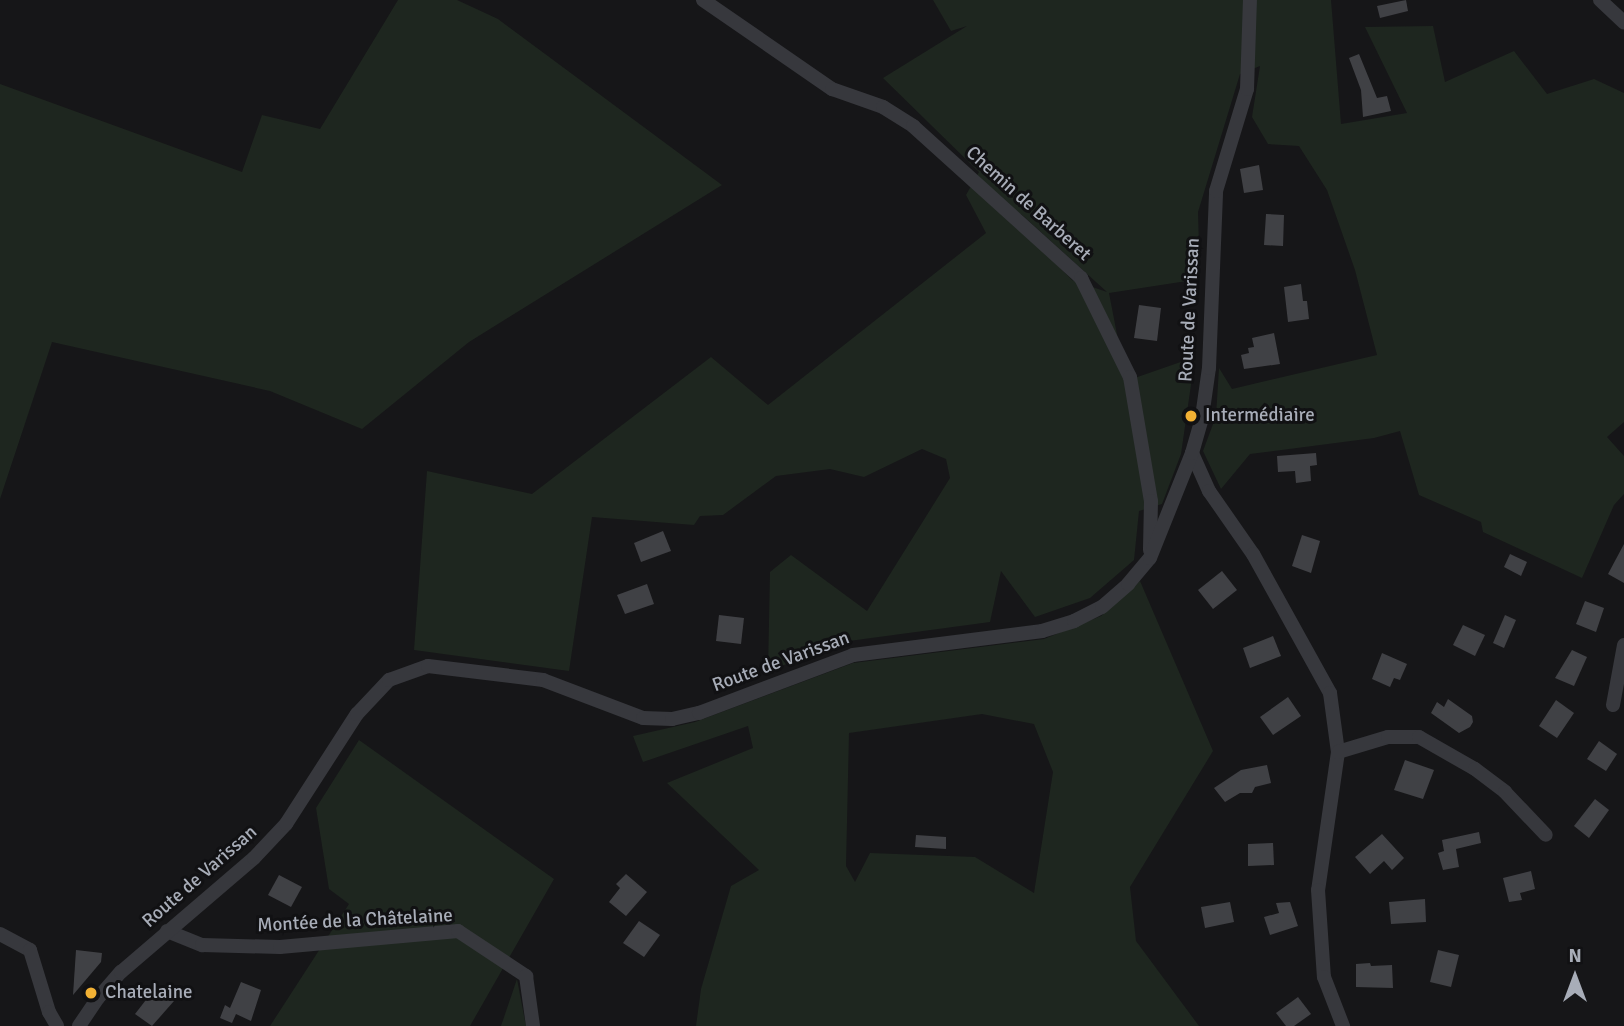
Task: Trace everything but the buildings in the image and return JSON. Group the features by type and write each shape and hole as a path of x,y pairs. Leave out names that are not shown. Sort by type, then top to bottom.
{"street":[{"name":"Chemin de Barberet","path":"704,0 832,89 883,107 913,126 1081,278 1130,377 1151,501 1150,558"},
{"name":"Route de Varissan","path":"79,1026 121,972 254,858 286,824 357,714 389,680 428,666 543,680 643,718 672,719 699,713 853,655 1042,631 1074,621 1102,607 1150,558 1192,453 1202,418 1209,368 1216,191 1247,89 1250,0"},
{"path":"1600,0 1624,22"},
{"path":"1192,453 1209,491 1253,554 1330,693 1338,752 1318,890 1324,976 1343,1026"},
{"path":"1613,705 1624,645"},
{"path":"1338,752 1388,737 1419,737 1475,769 1505,792 1546,835"},
{"name":"Montée de la Châtelaine","path":"167,931 202,945 280,947 458,931 526,976 533,1026"},
{"path":"0,934 30,950 49,1012 57,1026"}],"shaded area":[{"path":"398,0 457,0 498,19 722,185 469,342 362,429 270,391 52,342 0,499 0,84 242,172 262,115 320,129"},
{"path":"933,0 1331,0 1341,124 1407,113 1365,27 1433,26 1445,82 1514,51 1547,94 1594,79 1624,93 1624,422 1607,437 1624,456 1624,494 1614,505 1582,578 1483,532 1481,522 1419,495 1400,431 1374,438 1250,454 1221,489 1203,451 1216,416 1219,368 1232,389 1377,355 1355,270 1327,190 1299,146 1268,144 1252,117 1260,66 1240,74 1198,212 1200,279 1109,293 1126,381 1195,357 1181,454 1162,504 1139,511 1134,560 1090,598 1035,617 1001,571 990,622 849,641 768,671 770,572 791,555 867,611 950,478 946,459 922,449 864,477 830,469 776,476 723,515 700,516 694,525 592,517 569,671 414,650 427,471 532,494 711,357 768,405 986,233 966,195 979,172 883,78 967,26 951,31","holes":["1021,214 1107,292 1072,280 1013,221"]},
{"path":"1140,581 1213,751 1130,887 1136,941 1199,1026 696,1026 701,989 731,886 759,870 667,783 753,748 748,726 643,762 633,736 695,722 853,663 1044,639 1101,616","holes":["982,714 1034,724 1053,772 1034,893 975,857 870,853 855,882 846,866 849,733"]},
{"path":"359,740 554,879 470,1026 270,1026 349,904 329,889 316,808"},
{"path":"517,979 526,1026 501,1026"}],"place":[{"name":"Intermédiaire","path":"1191,416"},
{"name":"Chatelaine","path":"91,993"}]}
